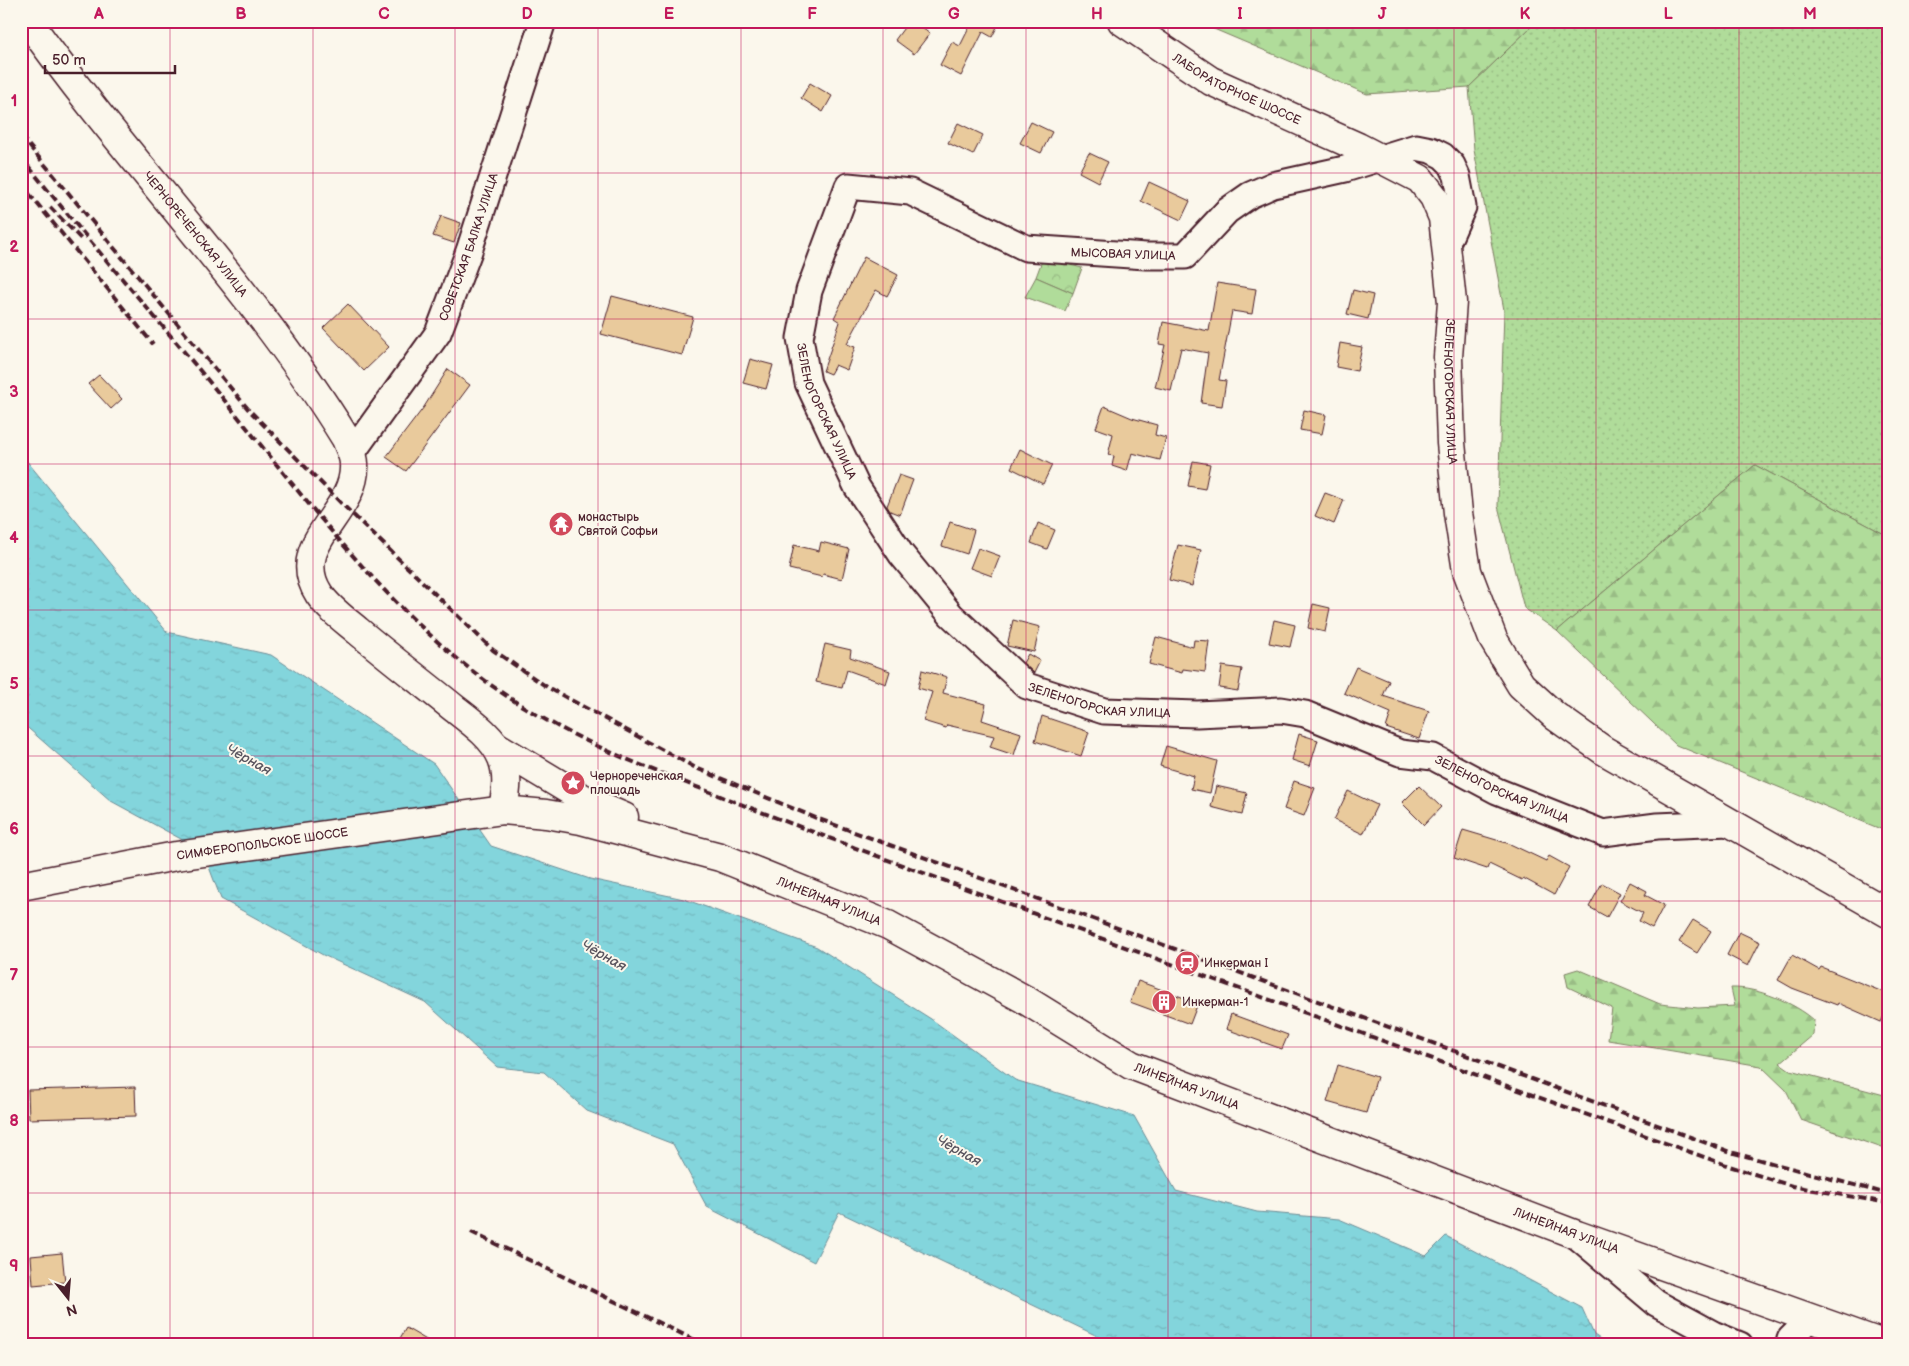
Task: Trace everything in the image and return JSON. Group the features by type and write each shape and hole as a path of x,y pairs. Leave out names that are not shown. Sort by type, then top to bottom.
{"main road":[{"name":"ЧЕРНОРЕЧЕНСКАЯ УЛИЦА","path":"28,21 234,280 326,408 352,453"},
{"name":"ЛАБОРАТОРНОЕ ШОССЕ","path":"1122,21 1212,80 1369,153"},
{"name":"ЗЕЛЕНОГОРСКАЯ УЛИЦА","path":"1369,153 1420,179 1434,197 1443,218 1452,302 1448,357 1450,443 1458,513 1468,571 1493,639 1521,685 1555,716 1603,750 1888,913"},
{"path":"352,453 354,475 350,489 313,548 310,572 313,582 330,607 469,720 496,746 589,802 720,857"},
{"path":"496,746 506,772 507,789 503,810"},
{"name":"СИМФЕРОПОЛЬСКОЕ ШОССЕ","path":"21,886 176,856 503,810"},
{"name":"ЛИНЕЙНАЯ УЛИЦА","path":"503,810 546,814 581,820 720,857 888,925 1024,999 1131,1065 1577,1235 1886,1345"}],"street":[{"name":"СОВЕТСКАЯ БАЛКА УЛИЦА","path":"352,453 438,333 469,251 542,21"},
{"name":"МЫСОВАЯ УЛИЦА","path":"848,186 910,192 1026,248 1146,256 1185,256 1227,211 1250,195 1273,185 1344,169 1369,153"},
{"name":"ЗЕЛЕНОГОРСКАЯ УЛИЦА","path":"848,186 809,291 800,338 808,383 857,487 901,554 951,615 1027,686 1104,711 1197,714 1281,710 1305,714 1400,753 1433,757 1497,791 1603,833 1657,826 1729,823"},
{"path":"1577,1235 1656,1303 1713,1334 1740,1345"},
{"path":"1789,1345 1790,1339 1811,1318"}],"green space":[{"path":"1195,21 1537,21 1469,87 1367,94"},
{"path":"1537,21 1888,21 1888,536 1755,465 1557,631 1524,608 1498,506 1504,310 1474,150 1469,87"},
{"path":"1043,258 1082,268 1073,293 1036,277"},
{"path":"1036,277 1073,293 1065,311 1025,297"},
{"path":"1755,465 1888,536 1888,832 1676,745 1557,631"},
{"path":"1578,969 1660,1004 1698,1008 1735,1006 1731,988 1741,988 1764,993 1797,1008 1814,1020 1813,1035 1780,1063 1790,1070 1888,1096 1888,1150 1801,1120 1786,1090 1761,1066 1608,1040 1612,1008 1568,987 1565,973"}],"water":[{"name":"Чёрная","path":"21,454 167,632 271,655 434,764 491,846 590,879 684,899 817,947 931,1019 1015,1080 1134,1116 1176,1191 1257,1212 1339,1219 1426,1256 1446,1236 1582,1308 1594,1335 1609,1345 1116,1345 839,1212 814,1262 707,1207 673,1144 587,1111 544,1072 497,1067 425,1002 323,955 221,899 203,851 111,801 21,722"}],"building":[{"path":"909,21 914,21 930,33 914,54 895,40"},
{"path":"961,21 1000,21 992,37 983,32 961,76 940,65 952,42 960,46 970,26"},
{"path":"810,83 832,96 823,112 801,98"},
{"path":"1031,122 1052,132 1041,153 1020,143"},
{"path":"958,123 983,135 973,155 948,143"},
{"path":"1089,153 1108,162 1098,182 1079,172"},
{"path":"1149,182 1190,201 1181,220 1141,201"},
{"path":"441,216 461,223 454,243 433,236"},
{"path":"864,257 898,275 887,296 876,290 847,344 855,347 847,370 835,365 830,374 823,371 840,322 834,318"},
{"path":"1217,283 1256,289 1252,314 1232,311 1219,380 1226,381 1222,406 1201,403 1208,353 1181,348 1171,391 1155,387 1165,345 1159,344 1163,322 1209,331"},
{"path":"1353,290 1373,295 1368,319 1347,314"},
{"path":"612,296 693,317 682,355 601,334"},
{"path":"348,304 389,347 364,371 323,328"},
{"path":"1340,343 1362,347 1357,371 1336,367"},
{"path":"750,359 773,365 766,389 743,383"},
{"path":"448,369 470,385 406,471 386,457 424,407"},
{"path":"99,375 122,399 111,409 88,384"},
{"path":"1104,406 1132,418 1157,425 1155,435 1166,438 1160,460 1132,453 1127,471 1112,466 1114,456 1108,455 1113,434 1096,428"},
{"path":"1304,410 1326,415 1322,434 1300,430"},
{"path":"1020,449 1052,465 1043,484 1011,468"},
{"path":"1193,461 1210,464 1205,489 1188,486"},
{"path":"899,475 913,480 900,515 890,511 887,506"},
{"path":"1325,493 1344,500 1334,524 1315,516"},
{"path":"950,522 974,530 967,554 942,546"},
{"path":"1038,523 1055,530 1047,549 1031,543"},
{"path":"821,542 849,549 842,579 823,574 822,577 789,569 794,545 819,551"},
{"path":"1178,545 1201,550 1192,586 1169,580"},
{"path":"978,548 1000,556 992,576 970,568"},
{"path":"1313,604 1330,608 1325,632 1308,628"},
{"path":"1013,620 1040,627 1034,652 1007,646"},
{"path":"1274,620 1295,625 1290,647 1269,643"},
{"path":"1156,637 1193,647 1194,640 1209,641 1205,672 1183,669 1182,673 1149,664"},
{"path":"825,644 851,650 850,657 890,671 886,684 847,670 842,688 816,682"},
{"path":"1028,654 1040,661 1034,673 1023,663"},
{"path":"1222,666 1242,669 1238,691 1219,688"},
{"path":"1356,667 1389,681 1383,696 1429,711 1419,739 1386,728 1391,713 1344,693"},
{"path":"922,670 947,677 943,693 986,704 982,720 1021,733 1014,755 990,747 994,736 947,725 946,728 923,721 932,692 918,688"},
{"path":"1042,716 1089,732 1081,756 1035,741"},
{"path":"1299,734 1318,740 1310,766 1292,760"},
{"path":"1166,746 1217,761 1210,793 1191,789 1194,776 1160,766"},
{"path":"1294,781 1315,788 1304,816 1284,809"},
{"path":"1216,786 1247,793 1242,815 1211,807"},
{"path":"1419,786 1441,807 1424,825 1402,803"},
{"path":"1348,791 1377,805 1363,834 1334,820"},
{"path":"1463,830 1510,844 1546,861 1549,856 1569,867 1554,895 1523,878 1522,880 1489,864 1487,869 1454,858"},
{"path":"1630,882 1647,891 1645,895 1664,905 1652,928 1639,921 1643,913 1620,901"},
{"path":"1602,883 1620,893 1607,917 1589,907"},
{"path":"1693,920 1711,931 1697,953 1679,942"},
{"path":"1739,932 1760,942 1748,966 1727,955"},
{"path":"1792,955 1819,970 1821,967 1888,994 1888,1007 1881,1022 1838,1003 1837,1005 1792,988 1778,980"},
{"name":"Инкерман-1","path":"1138,981 1198,1003 1190,1024 1130,1002"},
{"path":"1231,1014 1288,1035 1282,1049 1226,1029"},
{"path":"1338,1065 1377,1077 1366,1113 1327,1102"},
{"path":"135,1087 136,1116 29,1119 28,1090"},
{"path":"62,1253 65,1282 33,1285 31,1256"},
{"path":"406,1328 435,1345 396,1345"}],"railway":[{"path":"21,136 249,410 342,504 493,650 547,687 696,768 816,818 1734,1153 1888,1194"},
{"path":"21,157 71,219 200,370 320,517 386,592 458,660 498,690 549,721 628,760 825,836 1729,1166 1792,1186 1888,1203"},
{"path":"21,184 153,344"},
{"path":"50,207 83,241"},
{"path":"471,1232 705,1345"}],"place":[{"name":"монастырь Святой Софьи","path":"561,524"},
{"name":"Чернореченская площадь","path":"573,783"},
{"name":"Инкерман I","path":"1187,963"},
{"name":"Инкерман-1","path":"1164,1002"}]}
